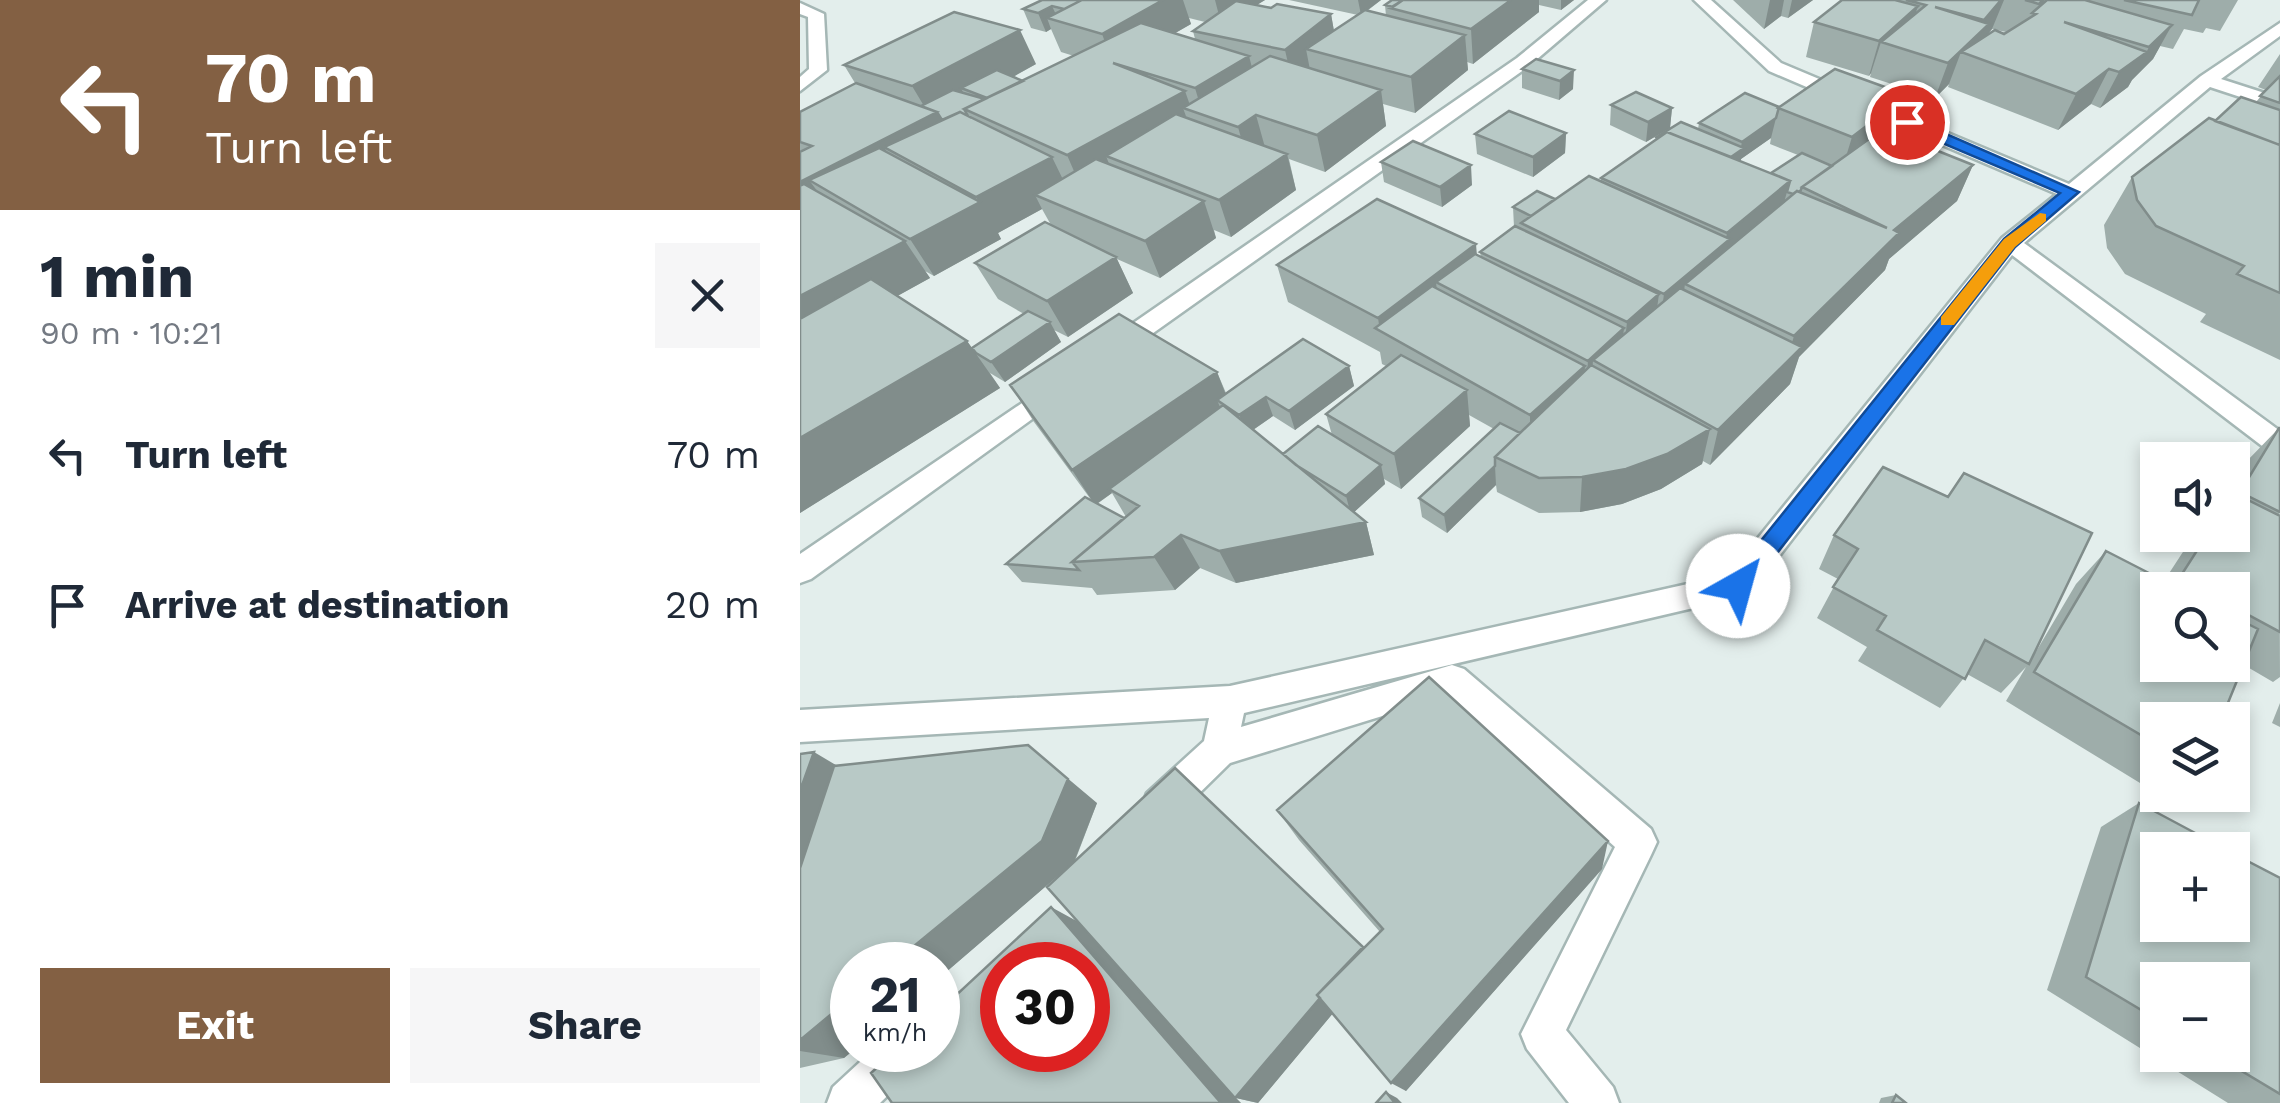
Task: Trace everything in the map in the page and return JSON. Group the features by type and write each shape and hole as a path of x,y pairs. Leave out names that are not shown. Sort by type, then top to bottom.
{"street":[{"path":"800,570 1524,62 1598,0"},
{"path":"1702,0 1775,67 2071,192"},
{"path":"800,8 816,14 818,70 800,86"},
{"path":"800,726 1230,700 1738,586 2010,243 2207,80 2280,28"},
{"path":"2207,80 2280,104"},
{"path":"2010,243 2280,446"},
{"path":"1134,830 1219,750 1452,680 1638,842 1542,1034 1597,1103"},
{"path":"1219,750 1230,700"},
{"path":"849,1103 881,1072"}],"building":[{"path":"1042,0 1082,0 1064,9 1052,6 1038,13 1023,9"},
{"path":"1082,0 1163,0 1102,34 1047,18"},
{"path":"1403,0 1393,7 1385,5"},
{"path":"1403,0 1511,0 1471,29 1390,8"},
{"path":"1842,0 1895,0 1918,6 1879,41 1814,22"},
{"path":"1906,0 2001,0 1984,20 1935,7 1989,24 1948,63 1881,42 1926,5"},
{"path":"2047,0 2085,0 2172,25 2149,47 2064,22 2147,52 2119,72 2109,69 2076,94 1961,52 1995,30 2004,34 2036,14 2032,13"},
{"path":"2124,0 2199,0 2192,15"},
{"path":"1236,1 1331,14 1285,50 1193,31"},
{"path":"1365,10 1465,35 1411,77 1306,49"},
{"path":"954,12 1020,30 912,86 844,65"},
{"path":"1141,23 1249,56 1195,88 1113,63 1185,91 1067,155 964,109"},
{"path":"1270,56 1381,90 1317,135 1256,115 1238,127 1183,108"},
{"path":"1536,59 1574,70 1560,81 1522,69"},
{"path":"1835,69 1907,95 1852,137 1778,108"},
{"path":"997,70 1023,81 987,98 961,88"},
{"path":"2280,76 2280,103 2260,96"},
{"path":"856,83 937,112 800,182 800,152 812,146 800,142 800,112"},
{"path":"953,90 985,99 964,109 968,116 960,112 942,120 937,112 921,106"},
{"path":"1636,92 1672,108 1648,122 1611,105"},
{"path":"1745,93 1779,107 1776,118 1742,142 1699,123"},
{"path":"2241,97 2280,110 2280,145 2215,121"},
{"path":"1509,111 1566,133 1533,157 1475,134"},
{"path":"960,112 1052,157 976,197 884,147"},
{"path":"1176,114 1287,154 1219,200 1106,156"},
{"path":"2209,118 2280,145 2280,293 2237,274 2244,266 2156,226 2137,200 2132,177"},
{"path":"1681,122 1744,148 1731,157 1667,132 1655,138"},
{"path":"1883,129 1973,165 1894,230 1899,233 1794,336 1685,284 1797,191 1887,228 1802,187"},
{"path":"1667,132 1790,181 1727,233 1601,178"},
{"path":"1413,141 1471,165 1440,187 1381,162"},
{"path":"879,148 980,202 910,239 809,180"},
{"path":"1802,153 1832,166 1793,194 1787,192 1790,181 1771,173"},
{"path":"1096,159 1204,201 1145,241 1035,195"},
{"path":"1589,176 1730,239 1664,294 1521,223"},
{"path":"804,184 905,241 800,296 800,186"},
{"path":"1537,191 1555,199 1531,216 1513,207"},
{"path":"1377,199 1476,244 1378,318 1277,265"},
{"path":"1045,222 1116,257 1047,301 975,263"},
{"path":"1515,226 1659,294 1627,322 1480,252"},
{"path":"1475,254 1624,328 1588,361 1436,282"},
{"path":"871,279 967,341 800,438 800,319"},
{"path":"1432,286 1585,366 1530,415 1375,328"},
{"path":"1680,288 1802,347 1718,430 1593,360"},
{"path":"1028,311 1050,322 991,362 972,348"},
{"path":"1119,314 1217,372 1072,470 1010,385"},
{"path":"1303,339 1349,366 1289,411 1266,397 1239,415 1217,400"},
{"path":"1401,355 1467,390 1394,454 1326,414"},
{"path":"1591,365 1710,429 1667,454 1626,469 1582,477 1539,478 1495,457"},
{"path":"1223,405 1366,522 1219,551 1181,535 1154,557 1072,562 1139,506 1109,489"},
{"path":"1500,423 1520,433 1495,457 1495,466 1444,515 1419,498"},
{"path":"1318,426 1381,465 1346,496 1283,454"},
{"path":"2280,428 2280,512 2250,497 2250,476"},
{"path":"1883,467 1948,497 1964,473 2092,533 2029,664 1985,640 1965,679 1877,630 1886,616 1833,587 1858,549 1834,535"},
{"path":"1085,497 1124,518 1072,562 1079,570 1006,564"},
{"path":"2250,501 2280,516 2280,632 2250,616 2250,572 2183,572 2196,552 2250,552"},
{"path":"2106,551 2147,572 2140,572 2140,682 2236,682 2228,702 2140,702 2140,734 2034,672"},
{"path":"2250,625 2258,629 2250,649"},
{"path":"1429,677 1608,841 1391,1083 1317,995 1383,929 1277,810"},
{"path":"1028,745 1068,779 1042,841 919,942 830,942 830,1015 800,1040 800,868 834,766"},
{"path":"814,752 800,791 800,754"},
{"path":"1175,768 1363,947 1317,995 1320,998 1235,1098 1110,958 1110,942 1096,942 1047,887"},
{"path":"2139,803 2140,812 2156,812 2193,832 2140,832 2140,942 2250,942 2250,862 2280,878 2280,1094 2243,1072 2250,1072 2250,962 2140,962 2140,1009 2086,977"},
{"path":"1051,907 1081,942 1013,942"},
{"path":"980,973 980,1072 1110,1072 1110,975 1221,1103 892,1103 871,1073 960,1072 960,992"},
{"path":"1386,1092 1395,1103 1376,1103"}],"slow traffic":[{"path":"1948,321 2010,243 2040,218"}],"route":[{"path":"1738,586 2010,243 2071,192 1907,122"}]}
